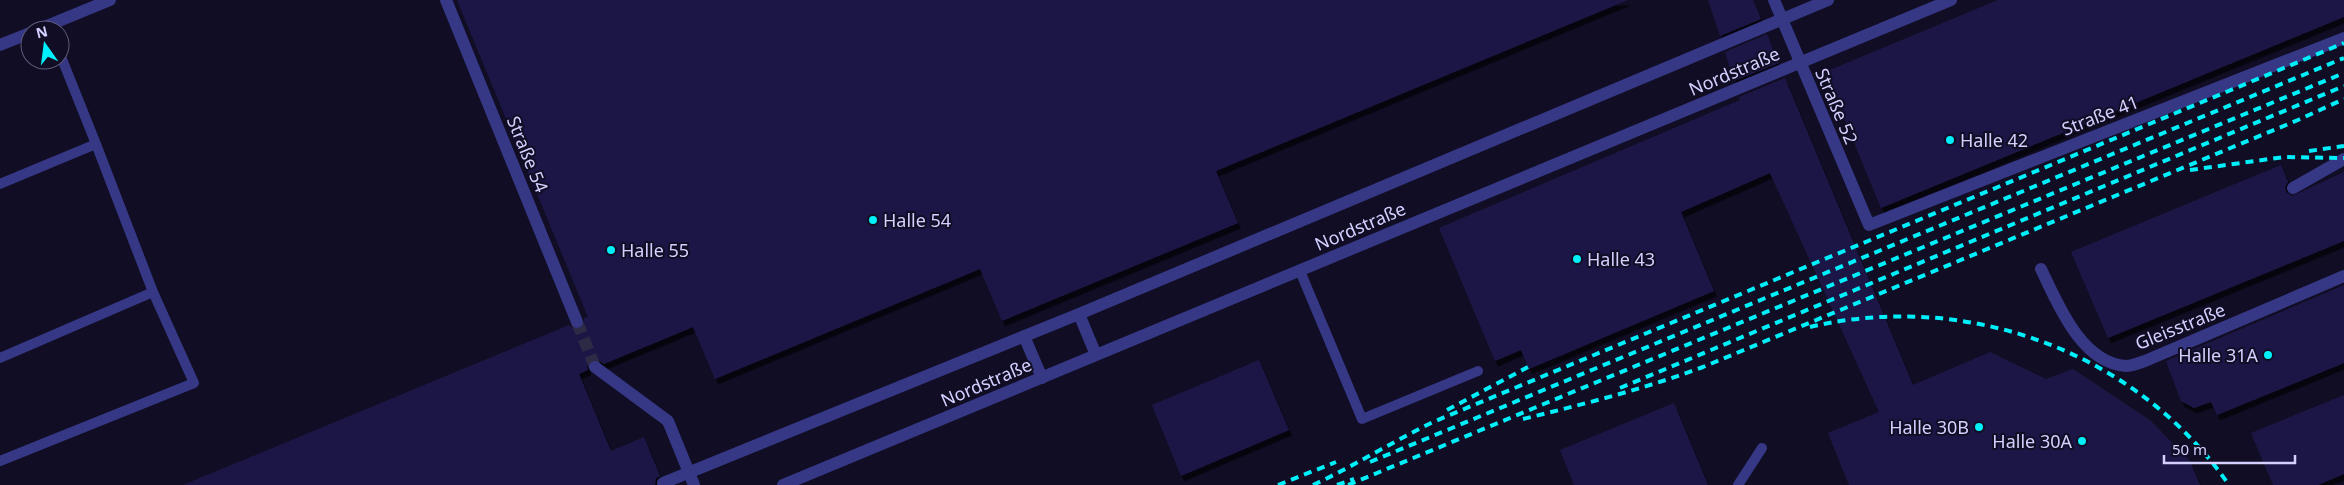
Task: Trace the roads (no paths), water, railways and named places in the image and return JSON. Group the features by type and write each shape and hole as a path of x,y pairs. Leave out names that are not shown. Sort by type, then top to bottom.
{"street":[{"path":"64,20 110,0"},
{"name":"Straße 54","path":"446,0 577,322"},
{"name":"Straße 52","path":"1774,0 1869,225"},
{"name":"Nordstraße","path":"663,484 1079,314 1828,0"},
{"name":"Nordstraße","path":"783,485 1951,0"},
{"path":"0,45 20,37"},
{"name":"Straße 41","path":"1869,225 2344,38"},
{"path":"2293,188 2344,159"},
{"name":"Gleisstraße","path":"2041,269 2070,326 2102,360 2127,366 2145,362 2344,276"},
{"path":"1079,314 1096,355"},
{"path":"1024,336 1042,378"},
{"path":"595,367 668,421 694,485"}],"lane":[{"path":"0,461 194,383 153,292 66,70"},
{"path":"0,184 96,144"},
{"path":"1300,270 1362,419 1478,371"},
{"path":"0,358 153,292"},
{"path":"1738,485 1762,448"}],"tunnel":[{"path":"577,322 595,367"}],"railway":[{"path":"1313,485 1433,422 2344,43"},
{"path":"1370,462 2344,58"},
{"path":"1348,485 2344,73"},
{"path":"1620,388 2344,86"},
{"path":"1523,419 1591,402 1703,367 2298,120 2344,99"},
{"path":"2309,151 2344,146"},
{"path":"2190,170 2284,157 2344,158"},
{"path":"1810,327 1869,318 1929,317 1987,326 2044,342 2097,367 2147,399 2191,439 2229,485"},
{"path":"1447,410 1528,367"},
{"path":"1278,485 1336,462"},
{"path":"1337,485 1354,479"}],"place":[{"name":"Halle 42","path":"1950,140"},
{"name":"Halle 54","path":"873,220"},
{"name":"Halle 55","path":"611,250"},
{"name":"Halle 43","path":"1577,259"},
{"name":"Halle 31A","path":"2268,355"},
{"name":"Halle 30B","path":"1979,427"},
{"name":"Halle 30A","path":"2082,441"}]}
